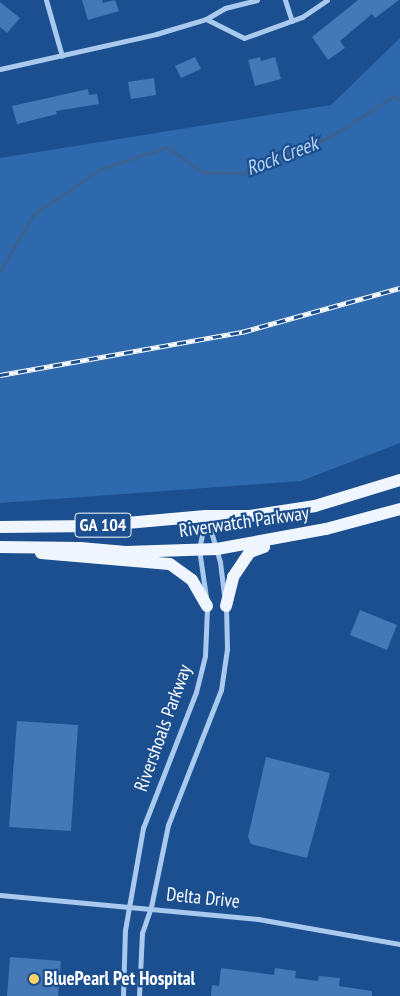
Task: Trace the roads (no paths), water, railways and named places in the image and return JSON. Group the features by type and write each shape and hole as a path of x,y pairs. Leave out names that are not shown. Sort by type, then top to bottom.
{"main road":[{"name":"GA 104","path":"206,516 250,516 315,506 400,480"},
{"name":"Riverwatch Parkway","path":"5,547 135,552 217,549 287,537 400,508"},
{"name":"Riverwatch Parkway","path":"0,527 93,526 206,516"},
{"path":"226,606 233,576 250,552 287,537"},
{"path":"5,547 60,557 170,564 192,580 207,606"}],"street":[{"path":"46,0 62,56"},
{"path":"0,70 206,19 225,8 257,0"},
{"path":"285,0 292,21"},
{"path":"206,19 244,38 292,21 327,0"},
{"name":"Rivershoals Parkway","path":"140,996 142,933 151,907 168,824 221,690 227,649 226,606 217,549 206,516"},
{"name":"Rivershoals Parkway","path":"123,996 125,930 143,828 196,692 206,656 207,606 199,550 206,516"},
{"name":"Delta Drive","path":"0,895 151,907 258,919 400,944"}],"waterway":[{"name":"Rock Creek","path":"0,271 33,215 100,169 167,147 202,172 246,173 330,137 394,96 400,99"}],"railway":[{"path":"0,375 242,332 400,288"}],"place":[{"name":"BluePearl Pet Hospital","path":"34,979"}]}
